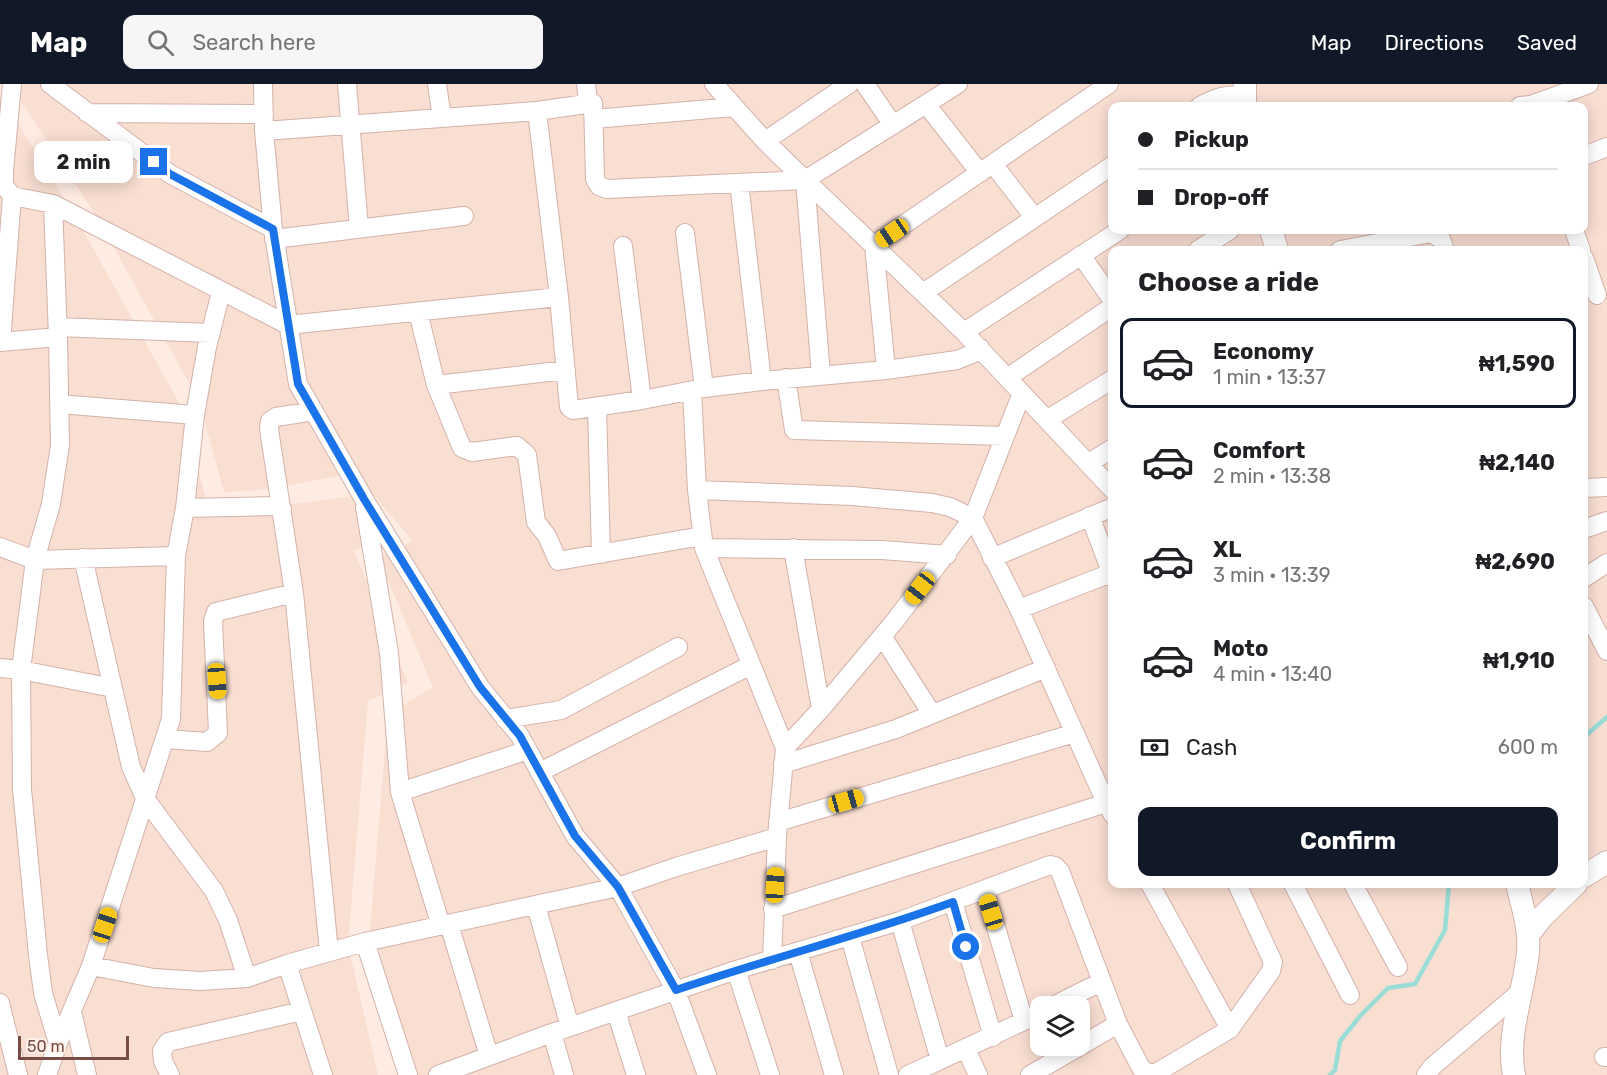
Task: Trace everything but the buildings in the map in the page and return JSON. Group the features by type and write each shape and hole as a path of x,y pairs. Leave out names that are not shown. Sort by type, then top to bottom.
{"street":[{"path":"50,84 170,174 273,234 360,228 464,216"},
{"path":"263,84 273,234 298,384 364,499 480,687 520,736 575,836 618,887 676,990 707,1075"},
{"path":"347,84 360,228"},
{"path":"437,84 442,118"},
{"path":"586,84 591,112 595,179 600,186 607,189 805,180 958,84"},
{"path":"714,84 765,141 980,348 1108,484"},
{"path":"865,84 893,125"},
{"path":"874,245 1109,84"},
{"path":"1538,102 1588,84"},
{"path":"8,86 2,171 4,184 12,196 0,342 58,332 211,333"},
{"path":"765,141 839,87"},
{"path":"1208,102 1232,93 1245,96"},
{"path":"926,104 1034,217"},
{"path":"87,113 349,125 537,111 591,112 734,107"},
{"path":"537,111 559,297 569,407 573,410 698,389 957,360 980,348"},
{"path":"1588,154 1607,147"},
{"path":"923,292 1108,168"},
{"path":"805,180 821,375"},
{"path":"739,183 762,381"},
{"path":"12,196 53,204 288,325 559,297"},
{"path":"53,204 60,445 51,504 35,560 21,670 22,789 35,931 43,993 58,1044"},
{"path":"685,233 698,389 697,490 703,542 784,756 777,830 772,960"},
{"path":"964,332 1113,234"},
{"path":"1204,246 1224,234"},
{"path":"1360,246 1421,234"},
{"path":"874,245 886,369"},
{"path":"623,246 642,400"},
{"path":"1081,255 1108,294"},
{"path":"1588,276 1596,295"},
{"path":"47,1075 91,966 171,719 176,556 185,508 195,415 221,292"},
{"path":"1007,378 1108,309"},
{"path":"418,312 436,385 462,448 472,453 518,446 527,455 536,522 547,536 556,559 561,562 601,554 703,542 947,555"},
{"path":"436,385 566,370"},
{"path":"786,378 794,430 1005,436"},
{"path":"1048,419 1108,382"},
{"path":"784,756 947,555 973,518 1022,393"},
{"path":"59,404 195,415"},
{"path":"597,407 601,554"},
{"path":"314,411 276,417 270,421 269,429 294,593 329,952"},
{"path":"1089,463 1108,451"},
{"path":"1588,488 1607,487"},
{"path":"697,490 852,496 932,503 950,507 973,518 1019,609 1108,806"},
{"path":"364,499 389,653 400,792 489,1056"},
{"path":"185,508 273,506 282,509"},
{"path":"992,558 1108,509"},
{"path":"1090,516 1108,564"},
{"path":"1588,528 1607,521"},
{"path":"0,547 35,560 176,556"},
{"path":"793,548 821,709"},
{"path":"83,558 131,767 146,800 214,891 228,920 247,978"},
{"path":"1588,576 1605,570"},
{"path":"1019,609 1108,576"},
{"path":"165,739 207,742 218,733 213,621 216,612 294,593"},
{"path":"1588,614 1607,651"},
{"path":"882,636 932,714"},
{"path":"505,719 561,710 678,647"},
{"path":"540,772 751,665"},
{"path":"0,668 113,688"},
{"path":"784,756 896,729 1046,668"},
{"path":"91,966 154,978 200,981 247,978 365,942 618,887 777,830 1075,733"},
{"path":"400,792 528,750"},
{"path":"773,909 1100,805 1103,802 1102,796"},
{"path":"1588,874 1607,862"},
{"path":"449,1073 489,1056 676,990 900,921 1050,865 1056,866 1060,871 1118,1024 1141,1068 1148,1073 1156,1073 1230,1029 1274,966 1239,888"},
{"path":"1152,888 1230,1029"},
{"path":"1295,888 1350,995"},
{"path":"1355,888 1398,967"},
{"path":"1514,1075 1511,1059 1528,950 1528,935 1518,888"},
{"path":"1528,935 1543,916 1572,888"},
{"path":"985,891 1024,1021"},
{"path":"953,902 993,1036"},
{"path":"536,905 570,1027"},
{"path":"900,921 940,1060"},
{"path":"850,937 889,1075"},
{"path":"365,942 408,1075"},
{"path":"798,952 834,1075"},
{"path":"287,964 323,1075"},
{"path":"736,970 770,1075"},
{"path":"1073,996 1101,982"},
{"path":"1426,1075 1432,1067 1520,992"},
{"path":"0,1003 18,1075"},
{"path":"170,1075 163,1061 162,1051 168,1042 302,1011"},
{"path":"616,1011 636,1075"},
{"path":"72,1012 87,1075"},
{"path":"908,1075 966,1050 1030,1018"},
{"path":"1030,1075 1118,1024"},
{"path":"552,1033 564,1075"},
{"path":"966,1050 978,1075"}],"shaded area":[{"path":"10,84 1607,84 1607,1075 398,1075 368,952 388,714 433,687 378,557 413,541 354,473 270,489 224,492 199,401 99,221"},
{"path":"0,94 80,225 182,408 210,514 356,496 387,536 354,551 408,683 368,701 348,945 378,1075 0,1075"}],"waterway":[{"path":"1588,734 1607,717"},
{"path":"1330,1075 1335,1070 1340,1041 1360,1016 1388,988 1415,984 1445,930 1449,888"}],"route":[{"path":"154,162 170,174 273,229 298,384 326,429 364,499 480,687 520,736 575,836 618,887 676,990 850,937 953,902 966,947"}]}
